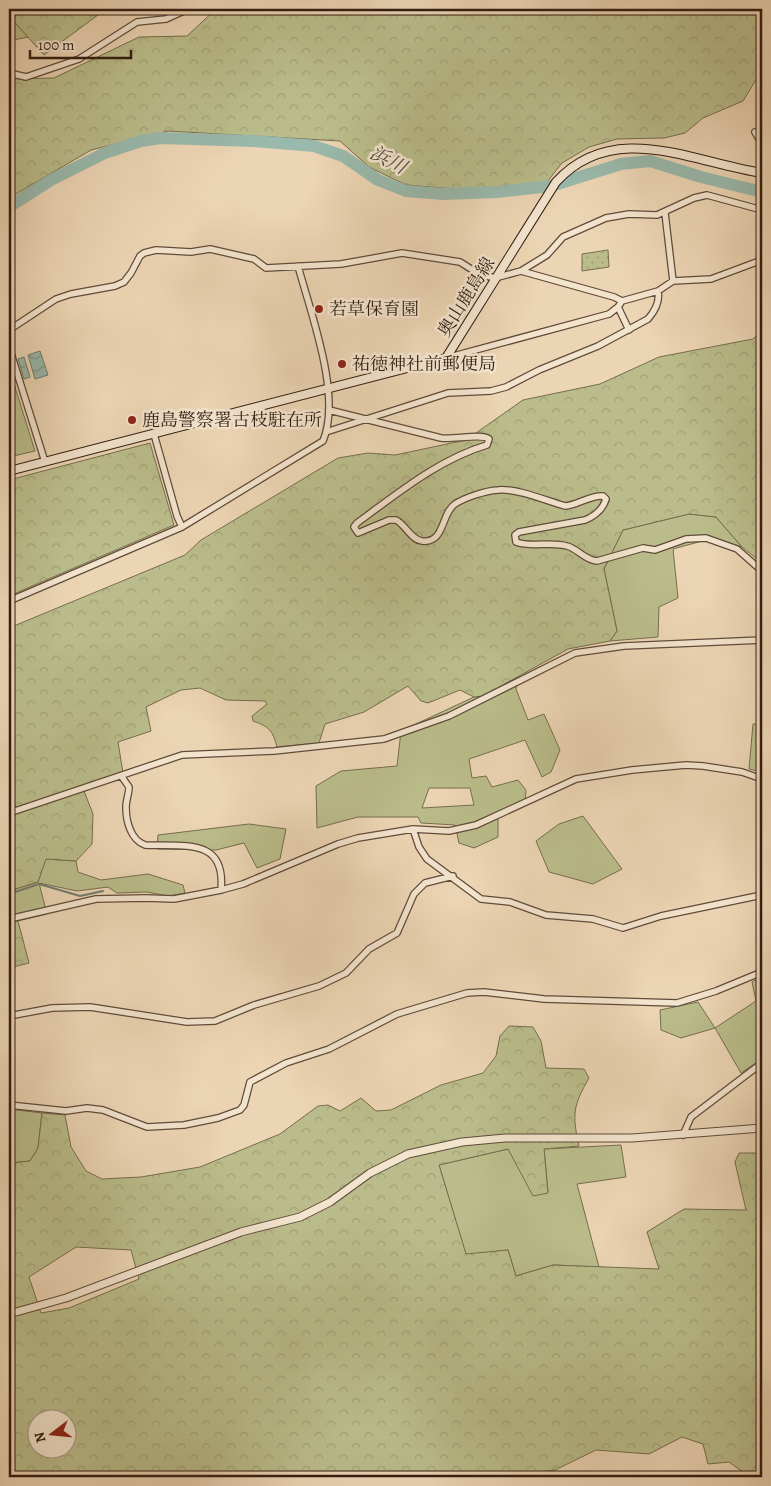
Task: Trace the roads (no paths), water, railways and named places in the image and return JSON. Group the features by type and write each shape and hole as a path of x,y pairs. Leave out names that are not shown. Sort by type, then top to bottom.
{"main road":[{"name":"奥山鹿島線","path":"9,471 446,358 540,204 556,182 579,162 609,150 630,147 651,149 762,173"}],"street":[{"path":"9,73 26,77 79,59 137,22 166,18 188,9"},
{"path":"755,132 762,144"},
{"path":"9,330 56,299 116,286 124,282 144,252 156,250 191,252 210,249 254,259 266,268 341,264 402,253 460,262 479,274 495,278 521,271 547,255 558,242 574,231 620,215 665,213 694,198 708,195 762,210"},
{"path":"665,213 673,282"},
{"path":"446,358 609,314 622,301 658,291 673,282 711,279 762,260"},
{"path":"9,601 182,527 322,441 329,424 327,394 329,388 298,266"},
{"path":"521,271 614,297 622,301"},
{"path":"326,432 448,394 491,391 506,387 539,370 598,346 629,330 653,314 658,301 658,291"},
{"path":"618,307 629,330"},
{"path":"9,347 45,462"},
{"path":"329,410 441,438 452,440 487,436 490,442 470,450 410,484 357,523 354,526 358,533 389,520 396,520 416,539 430,540 438,535 448,512 455,504 483,493 499,490 565,506 575,506 598,496 603,496 606,499 604,505 594,516 585,520 519,532 515,535 516,542 564,545 576,549 590,561 597,561 643,548 655,550 686,539 706,538 737,549 762,571"},
{"path":"154,434 177,516 182,527"},
{"path":"9,813 122,777 166,758 182,755 274,751 384,739 399,735 449,716 484,700 565,656 585,650 673,643 762,640"},
{"path":"9,918 96,899 146,898 174,900 221,890 243,884 338,844 379,834 413,830 448,831 476,825 576,780 632,770 704,766 742,772 762,780"},
{"path":"122,777 129,787 126,806 132,834 137,842 145,845 200,848 210,852 218,861 222,874 221,890"},
{"path":"413,830 419,847 427,859 453,876 481,899 510,902 546,915 593,919 618,928 661,916 762,895"},
{"path":"9,1016 52,1008 90,1008 187,1022 214,1021 254,1005 319,986 346,973 369,950 397,933 414,894 425,883 453,876"},
{"path":"9,1105 66,1111 87,1108 103,1110 147,1127 184,1125 218,1118 240,1110 244,1105 250,1082 286,1063 328,1049 397,1014 467,993 484,992 544,999 677,1003 716,991 762,972"},
{"path":"683,1135 691,1117 762,1063"},
{"path":"9,1314 66,1298 241,1232 300,1217 330,1202 370,1173 408,1154 462,1142 505,1138 632,1138 762,1128"}],"water":[{"path":"40,351 48,375 35,379 28,355"},
{"path":"24,357 30,377 24,379 18,359"}],"waterway":[{"name":"浜川","path":"9,207 51,180 105,153 141,141 161,138 253,141 314,146 343,156 378,180 406,191 443,194 497,192 551,186 621,164 650,161 701,177 762,192"},
{"path":"9,894 39,884 80,896 103,891"}],"place":[{"name":"若草保育園","path":"319,309"},
{"name":"祐徳神社前郵便局","path":"342,364"},
{"name":"鹿島警察署古枝駐在所","path":"132,420"}]}
